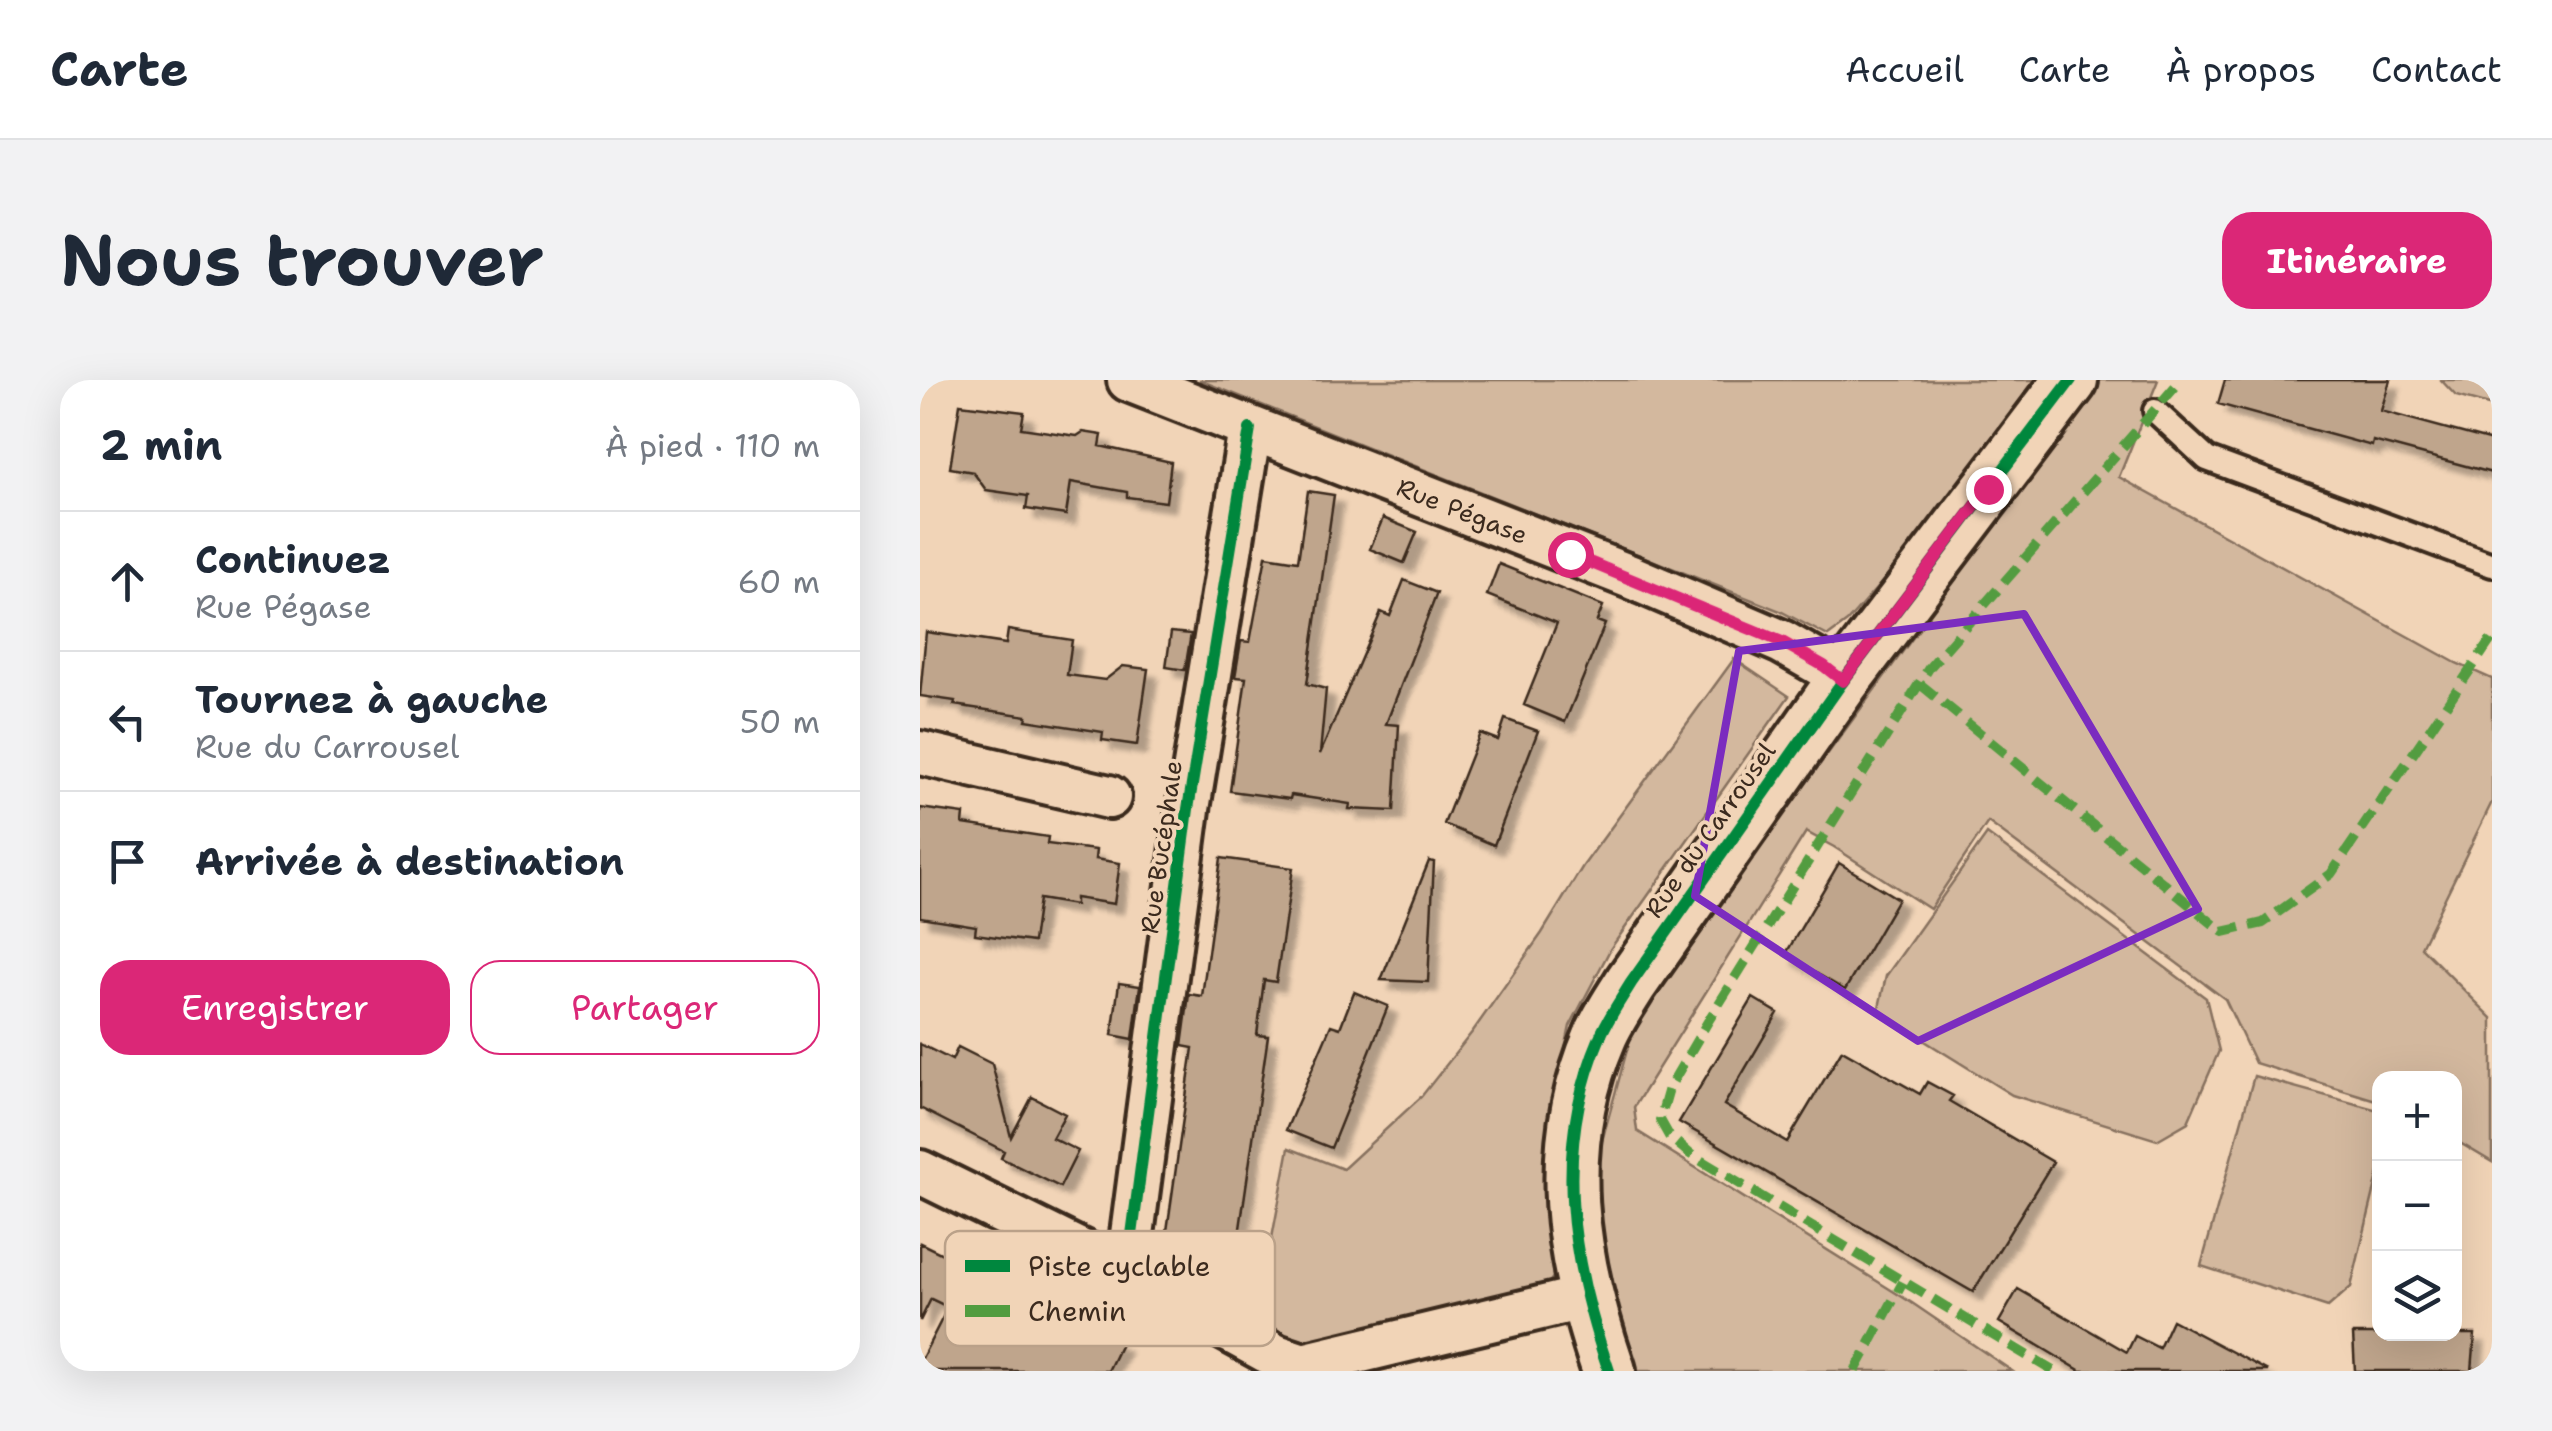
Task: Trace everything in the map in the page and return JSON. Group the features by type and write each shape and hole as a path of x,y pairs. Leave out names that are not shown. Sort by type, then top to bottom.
{"street":[{"name":"Rue Pégase","path":"1129,380 1631,577 1782,642 1843,681"},
{"name":"Rue du Carrousel","path":"1609,1371 1577,1263 1572,1222 1573,1137 1601,1036 1631,983 1843,681 2071,380"},
{"name":"Rue Bucéphale","path":"1132,1231 1188,809 1250,429"},
{"path":"920,753 1109,797"},
{"path":"920,1172 1040,1231"},
{"path":"1258,1346 1304,1365 1586,1297"}],"lane":[{"path":"2155,411 2207,459 2492,565"}],"highlighted area":[{"path":"2024,614 2198,909 1918,1041 1695,896 1739,651"}],"shaded area":[{"path":"1199,380 2035,380 1895,567 1847,622 1828,636 1780,611"},
{"path":"2090,380 2158,380 2119,477 2456,663 2492,679 2492,802 2421,947 2492,1018 2492,1162 2462,1144 2462,1071 2372,1071 2372,1099 2255,1063 2225,999 1988,822 1930,909 1806,832 1634,1107 1637,1131 1912,1303 2012,1371 1636,1371 1617,1330 1594,1170 1637,1014 2046,456"},
{"path":"2441,380 2492,380 2492,406 2456,396"},
{"path":"1734,659 1789,696 1611,948 1570,1026 1548,1130 1547,1229 1553,1277 1543,1292 1301,1344 1275,1329 1273,1231 1289,1148 1343,1169 1421,1097 1542,933 1583,866"},
{"path":"1987,834 2206,998 2219,1051 2188,1122 2157,1140 2012,1095 1878,1012 1886,976"},
{"path":"2254,1076 2372,1108 2372,1200 2351,1287 2328,1307 2201,1266"}],"building":[{"path":"2225,380 2390,380 2381,411 2492,441 2492,473 2373,441 2372,446 2218,404"},
{"path":"960,404 1024,412 1021,428 1077,436 1083,432 1102,435 1100,446 1171,462 1166,502 1127,497 1127,492 1071,482 1066,515 1026,509 1028,496 986,490 973,472 950,468"},
{"path":"1308,491 1334,495 1307,684 1326,689 1320,754 1381,612 1390,616 1404,580 1437,593 1386,724 1399,725 1394,811 1349,809 1350,804 1291,795 1290,799 1230,791 1246,678 1235,677 1241,641 1250,642 1266,556 1298,561"},
{"path":"1383,518 1417,532 1404,563 1370,549"},
{"path":"1499,564 1603,606 1597,621 1605,624 1565,722 1524,705 1557,623 1487,595"},
{"path":"1008,630 1072,640 1067,675 1105,680 1123,666 1148,669 1137,745 1102,740 1103,732 1026,720 1027,716 920,696 926,632 1006,644"},
{"path":"1171,632 1191,634 1185,670 1166,667"},
{"path":"1505,719 1538,731 1494,845 1444,824 1480,733 1498,740"},
{"path":"920,808 964,814 963,824 1048,837 1047,844 1096,850 1095,859 1120,863 1114,904 1075,898 1075,905 1039,899 1033,942 975,934 976,926 920,917"},
{"path":"1221,858 1293,868 1276,982 1264,980 1257,1035 1268,1036 1240,1231 1167,1231 1193,1048 1182,1046 1189,994 1202,996"},
{"path":"1429,861 1434,862 1428,982 1381,980"},
{"path":"1839,863 1898,899 1845,990 1785,955"},
{"path":"1119,983 1140,986 1133,1039 1112,1035"},
{"path":"1354,992 1388,1006 1331,1148 1286,1130 1331,1025 1340,1028"},
{"path":"1753,998 1778,1013 1724,1105 1787,1142 1842,1050 1920,1094 1927,1082 1953,1096 1949,1101 2053,1162 1973,1292 1679,1122"},
{"path":"920,1044 952,1060 958,1047 992,1064 1011,1137 1032,1097 1065,1114 1052,1138 1078,1151 1060,1187 1001,1158 1004,1151 920,1108"},
{"path":"920,1243 945,1255 945,1306 931,1299 920,1321"},
{"path":"2018,1289 2127,1352 2135,1336 2159,1348 2172,1320 2268,1371 2081,1371 1999,1322"},
{"path":"945,1313 945,1346 1120,1346 1108,1371 920,1371 920,1362"},
{"path":"2353,1334 2372,1334 2372,1341 2462,1341 2462,1334 2475,1334 2472,1371 2355,1371"}],"marked path":[{"path":"2053,1371 1690,1154 1669,1136 1660,1120 1669,1088 1710,1018 1929,668 2181,380"},
{"path":"1920,684 2223,932 2263,923 2331,874 2492,638"},
{"path":"1855,1371 1903,1282"}],"cycle path":[{"path":"1609,1371 1585,1288 1572,1204 1576,1121 1585,1079 1603,1030 1631,983 1843,681 2071,380"},
{"path":"1132,1231 1188,809 1250,429"}],"route":[{"path":"1570,554 1782,642 1843,681 1988,489"}]}
